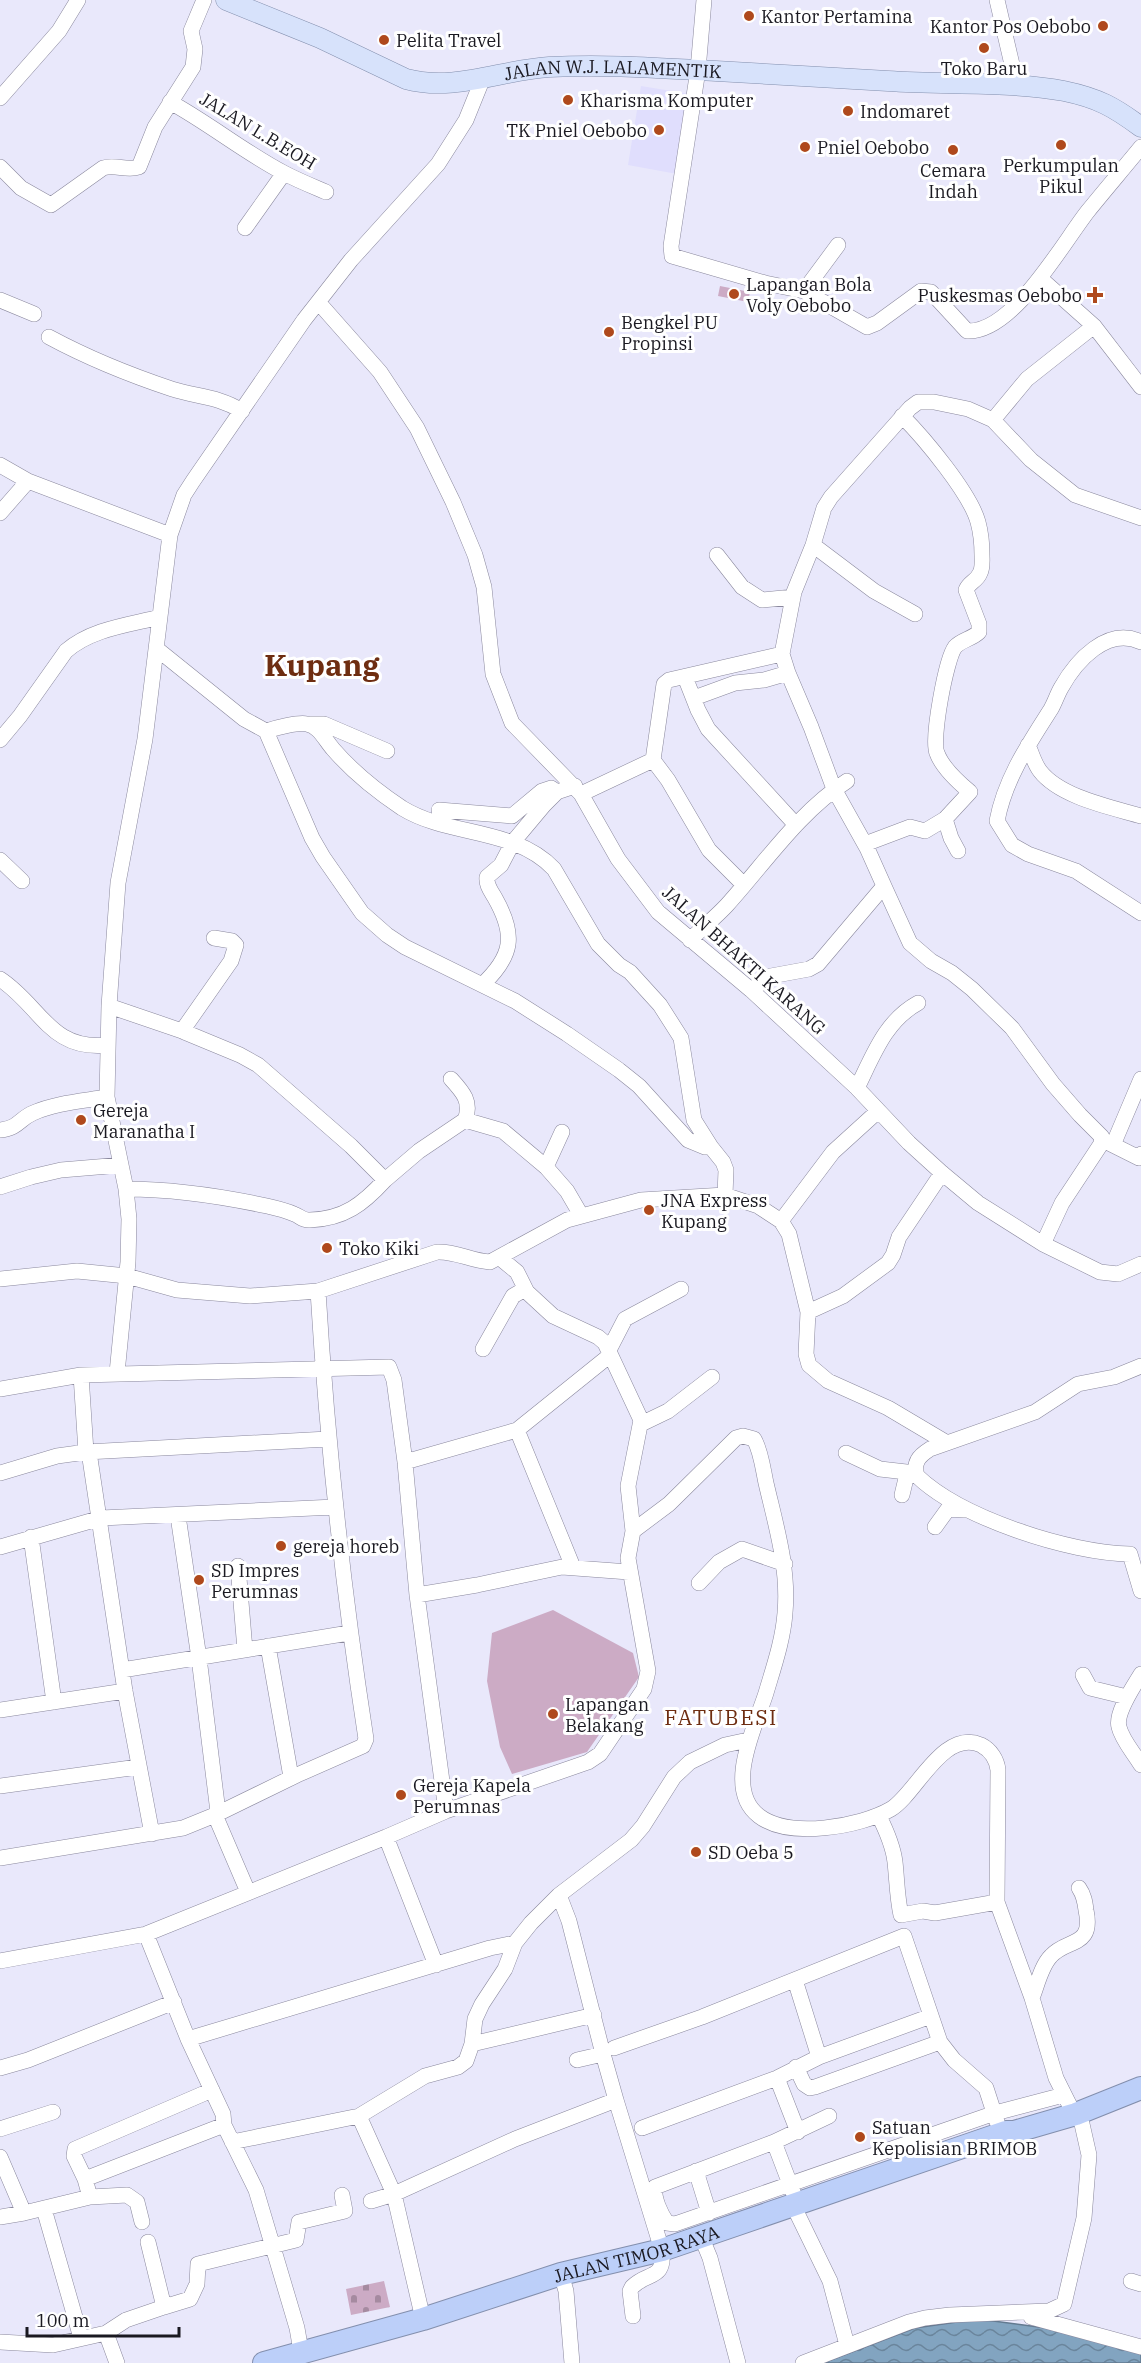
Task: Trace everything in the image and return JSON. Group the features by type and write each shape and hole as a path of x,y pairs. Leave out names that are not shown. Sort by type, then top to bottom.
{"highway":[{"name":"JALAN TIMOR RAYA","path":"264,2363 423,2319 561,2274 662,2250 794,2198 1000,2126 1012,2126 1141,2079"},
{"name":"JALAN TIMOR RAYA","path":"1068,2106 1141,2088"}],"main road":[{"name":"JALAN W.J. LALAMENTIK","path":"226,0 256,5 406,79 434,85 549,67 666,67 920,83 1017,86 1062,91 1096,99 1113,107 1141,127"}],"street":[{"path":"0,98 59,31 78,0"},
{"path":"0,167 21,188 51,205 103,168 108,166 134,169 139,166 155,127 193,67 195,49 191,31 204,0"},
{"path":"704,0 698,70 671,246 672,256 765,283 804,291 870,327 921,291 928,291 967,331 974,331 1002,318 1040,278 1087,213 1141,147"},
{"path":"997,0 1017,86"},
{"path":"117,1373 127,1276 129,1219 126,1189 108,1097 109,1006 118,883 145,739 170,536 184,495 304,320 351,260 438,164 465,120 483,78"},
{"name":"JALAN L.B.EOH","path":"170,102 205,121 216,131 284,173 326,192"},
{"path":"245,228 284,173"},
{"path":"804,291 838,245"},
{"path":"1040,278 1094,326 1141,387"},
{"path":"0,300 34,314"},
{"name":"JALAN BHAKTI KARANG","path":"319,303 380,372 417,428 453,502 475,555 484,587 493,674 506,712 520,734 542,752 578,790 618,859 657,912 751,990 857,1088 877,1112 942,1173 988,1209 1043,1244 1089,1267 1109,1274 1118,1274 1141,1264"},
{"path":"993,420 1027,379 1094,326"},
{"path":"50,337 79,353 174,390 218,398 242,411"},
{"path":"1141,518 1075,495 1031,460 993,420 968,409 924,401 910,408 831,497 824,508 793,597 782,654 811,728 841,785 910,943 931,961 966,984 1012,1028 1053,1084 1108,1143 1139,1158 1141,1154"},
{"path":"865,844 910,827 925,831 945,819 970,792 940,760 934,746 948,663 957,645 979,632 979,624 966,590 968,584 981,573 982,543 978,521 973,510 927,441 903,416"},
{"path":"0,465 28,481 170,536"},
{"path":"0,513 28,481"},
{"path":"813,545 874,591 915,614"},
{"path":"717,555 742,587 762,600 793,597"},
{"path":"0,740 66,651 75,643 90,635 160,617"},
{"path":"1141,642 1131,638 1105,641 1090,652 1074,669 1059,690 1054,705 1015,765 997,822 1012,845 1028,854 1076,871 1141,913"},
{"path":"157,649 244,719 266,731 312,838 362,913 405,947 515,1001 619,1070 639,1086 688,1140 711,1147"},
{"path":"744,885 709,850 668,780 653,760 664,684 669,680 782,654"},
{"path":"694,698 735,683 764,680 788,673"},
{"path":"685,677 708,729 796,825"},
{"path":"307,724 322,733 333,750 369,783 402,808 434,822 513,843 533,852 554,869 598,944 619,965 630,972 660,1005 681,1038 694,1120 723,1161 726,1170 725,1194"},
{"path":"266,731 276,727 324,724 387,751"},
{"path":"1028,745 1036,765 1049,780 1073,794 1098,804 1141,816"},
{"path":"439,810 512,816 542,791 551,788 557,792 578,790 653,760"},
{"path":"690,940 726,906 796,825 841,785"},
{"path":"482,985 503,961 510,943 506,921 487,880 501,865 513,843 557,792"},
{"path":"945,819 958,851"},
{"path":"0,860 22,881"},
{"path":"751,990 765,978 809,969 818,964 884,886"},
{"path":"182,1031 235,952 236,945 232,941 214,938"},
{"path":"0,979 11,986 43,1020 70,1042 82,1046 107,1045"},
{"path":"857,1088 883,1036 904,1013 918,1004"},
{"path":"109,1006 182,1031 258,1065 351,1146 385,1180"},
{"path":"126,1189 186,1192 235,1199 281,1209 308,1221 338,1215 358,1207 419,1150 465,1120 469,1104 463,1092 451,1079"},
{"path":"1043,1244 1062,1203 1108,1143 1141,1079"},
{"path":"0,1130 13,1127 31,1114 47,1109 108,1097"},
{"path":"781,1221 833,1152 877,1112"},
{"path":"465,1120 502,1131 546,1167 567,1191 581,1215"},
{"path":"546,1167 562,1132"},
{"path":"0,1187 61,1170 121,1165"},
{"path":"808,1312 843,1296 888,1263 893,1256 899,1237 942,1173"},
{"path":"0,1279 77,1271 127,1276 177,1290 205,1293 250,1296 318,1291 437,1252 456,1253 478,1261 490,1262 567,1220 641,1200 725,1194 758,1206 781,1221 789,1234 808,1312 806,1354 809,1365 835,1384 888,1408 947,1443"},
{"path":"0,1961 146,1934 446,1811 588,1762 600,1754 648,1680 629,1572 628,1551 633,1532 628,1486 640,1424 637,1410 609,1353 598,1337 553,1316 525,1289 517,1272 500,1258"},
{"path":"483,1349 513,1296 525,1289"},
{"path":"405,1462 517,1431 609,1353 626,1319 681,1289"},
{"path":"0,1858 183,1828 360,1749 365,1743 335,1507 318,1291"},
{"path":"902,1495 915,1462 930,1449 1035,1412 1078,1384 1114,1377 1141,1366"},
{"path":"0,1389 81,1375 389,1367 394,1380 405,1462 417,1595 446,1811"},
{"path":"81,1375 88,1452 101,1518 125,1691 152,1834"},
{"path":"640,1424 669,1412 712,1377"},
{"path":"517,1431 573,1567"},
{"path":"633,1532 669,1504 736,1438 751,1437 757,1443 785,1564 785,1611 782,1640 748,1740 744,1764 743,1786 750,1806 765,1820 803,1828 823,1828 879,1816 900,1802 937,1759 962,1743 984,1746 997,1763 997,1902 1032,1998 1056,2078 1068,2106 1082,2124 1089,2155 1084,2218 1066,2299 1059,2308 1049,2311 926,2318 909,2322 803,2363"},
{"path":"0,1473 57,1456 88,1452 328,1439"},
{"path":"846,1452 880,1469 911,1473 944,1497 994,1522 1100,1551 1135,1554 1141,1591"},
{"path":"920,1494 944,1497"},
{"path":"0,1546 101,1518 335,1507"},
{"path":"935,1527 948,1509 967,1510"},
{"path":"178,1516 199,1658 217,1814 248,1892"},
{"path":"31,1537 54,1702"},
{"path":"699,1583 719,1562 742,1549 785,1564"},
{"path":"238,1566 245,1650"},
{"path":"417,1595 573,1567 629,1572"},
{"path":"122,1670 350,1633"},
{"path":"268,1646 291,1778"},
{"path":"1141,1674 1127,1697 1119,1719 1119,1727 1141,1765"},
{"path":"1083,1675 1090,1688 1127,1697"},
{"path":"0,1710 125,1691"},
{"path":"232,2142 359,2116 424,2076 458,2067 466,2061 482,2004 505,1969 515,1942 559,1894 631,1840 643,1826 674,1777 690,1762 725,1745 748,1740"},
{"path":"0,1786 138,1767"},
{"path":"879,1816 891,1844 895,1861 896,1889 901,1915 923,1911 935,1913 997,1902"},
{"path":"387,1837 436,1965"},
{"path":"1032,1998 1050,1956 1076,1943 1084,1934 1088,1919 1084,1897 1079,1888"},
{"path":"559,1894 569,1921 594,2015 608,2051 616,2100 662,2250 662,2267 656,2275 632,2286 630,2291 633,2316"},
{"path":"146,1934 188,2040 223,2114 224,2125 256,2190 297,2328 301,2351"},
{"path":"577,2060 702,2017 904,1936 940,2042 954,2060 986,2088 1000,2126"},
{"path":"188,2040 515,1942"},
{"path":"795,1980 819,2057"},
{"path":"0,2068 28,2060 174,2001"},
{"path":"472,2044 594,2015"},
{"path":"642,2128 777,2078 819,2057 931,2016"},
{"path":"869,2039 877,2064"},
{"path":"796,2067 804,2084 810,2088 940,2042"},
{"path":"777,2078 798,2132"},
{"path":"90,2197 85,2179 74,2156 75,2149 212,2090"},
{"path":"370,2201 394,2194 515,2139 616,2100"},
{"path":"0,2129 53,2112"},
{"path":"359,2116 394,2194 423,2319"},
{"path":"794,2198 709,2213 675,2224 667,2223 654,2193 655,2187 774,2142 829,2116"},
{"path":"85,2179 224,2125"},
{"path":"774,2142 794,2198 830,2281 847,2345"},
{"path":"0,2157 24,2213"},
{"path":"696,2171 709,2213"},
{"path":"0,2217 90,2197 127,2195 136,2202 142,2222"},
{"path":"0,2342 45,2346 106,2333 126,2320 190,2299 197,2283 198,2264 296,2240 299,2222 345,2211 342,2195"},
{"path":"44,2209 81,2338"},
{"path":"701,2236 710,2258 738,2363"},
{"path":"148,2242 164,2307"},
{"path":"561,2274 566,2291 572,2363"},
{"path":"1030,2312 1032,2317 1141,2347"},
{"path":"106,2333 117,2363"}],"shaded area":[{"name":"TK Pniel Oebobo","path":"641,86 690,94 677,174 628,165"}],"green space":[{"name":"Lapangan Bola Voly Oebobo","path":"720,286 750,292 748,302 718,296"},
{"name":"Lapangan Belakang","path":"553,1610 633,1653 639,1677 587,1752 512,1774 500,1747 487,1681 492,1633"},
{"path":"384,2281 390,2307 351,2315 346,2289"}],"water":[{"path":"978,2319 1061,2330 1141,2354 1141,2363 823,2363 915,2328"}],"place":[{"name":"Kantor Pertamina","path":"749,16"},
{"name":"Kantor Pos Oebobo","path":"1103,26"},
{"name":"Pelita Travel","path":"384,40"},
{"name":"Toko Baru","path":"984,48"},
{"name":"Kharisma Komputer","path":"568,100"},
{"name":"Indomaret","path":"848,111"},
{"name":"TK Pniel Oebobo","path":"659,130"},
{"name":"Perkumpulan Pikul","path":"1061,145"},
{"name":"Pniel Oebobo","path":"805,147"},
{"name":"Cemara Indah","path":"953,150"},
{"name":"Lapangan Bola Voly Oebobo","path":"734,294"},
{"name":"Puskesmas Oebobo","path":"1095,295"},
{"name":"Bengkel PU Propinsi","path":"609,332"},
{"name":"Gereja Maranatha I","path":"81,1120"},
{"name":"JNA Express Kupang","path":"649,1210"},
{"name":"Toko Kiki","path":"327,1248"},
{"name":"gereja horeb","path":"281,1546"},
{"name":"SD Impres Perumnas","path":"199,1580"},
{"name":"Lapangan Belakang","path":"553,1714"},
{"name":"Gereja Kapela Perumnas","path":"401,1795"},
{"name":"SD Oeba 5","path":"696,1852"},
{"name":"Satuan Kepolisian BRIMOB","path":"860,2137"}],"district":[{"name":"Kupang","path":"322,664"},
{"name":"FATUBESI","path":"721,1717"}]}
